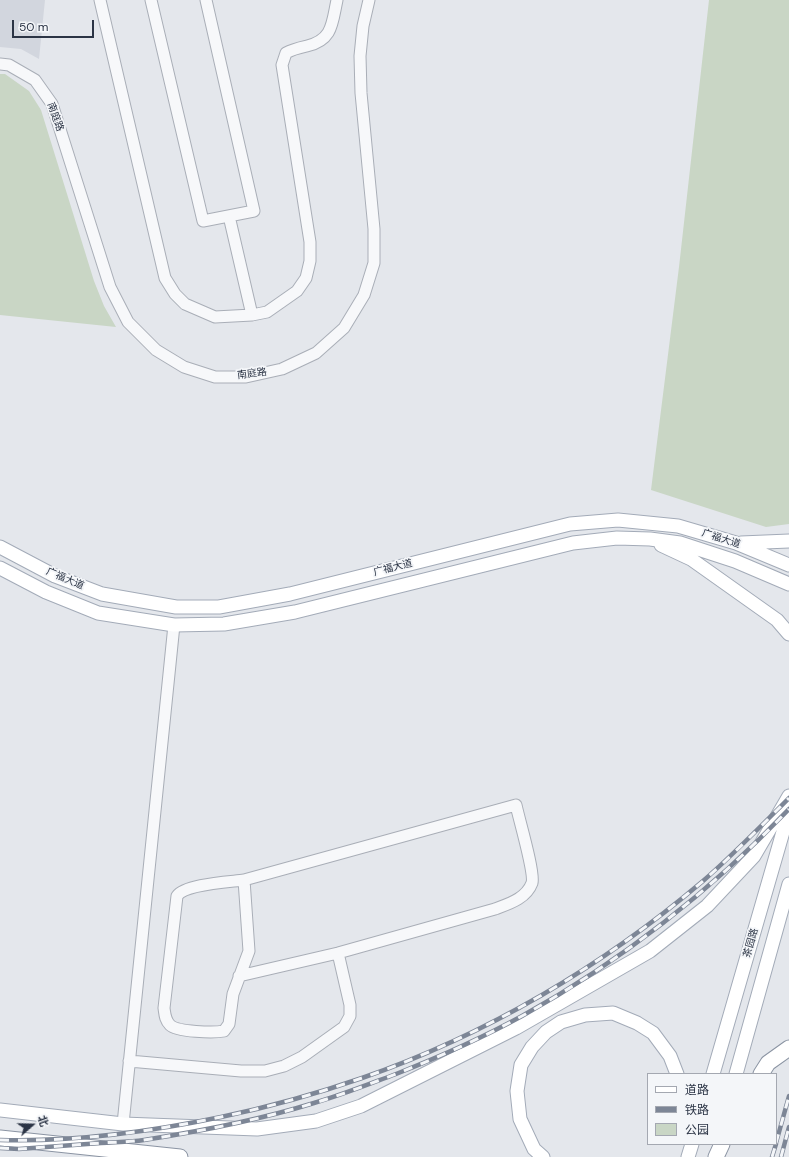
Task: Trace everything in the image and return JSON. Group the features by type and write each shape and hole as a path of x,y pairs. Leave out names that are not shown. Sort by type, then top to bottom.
{"highway":[{"path":"762,1073 768,1063 789,1048"},
{"path":"0,1138 180,1157"},
{"path":"716,1157 722,1145"}],"main road":[{"name":"广福大道","path":"0,546 55,576 102,594 176,607 219,606 290,594 570,524 618,520 678,526 736,543 789,565"},
{"name":"广福大道","path":"0,568 46,592 98,612 174,625 224,624 295,612 573,543 618,538 650,539 680,543 735,561 789,584"},
{"path":"650,539 691,559 777,620 789,634"},
{"path":"736,543 789,541"},
{"path":"0,1110 123,1124 257,1129 316,1121 361,1106 516,1028 650,951 706,906 754,856 789,796"},
{"name":"茶园路","path":"713,1073 789,811"},
{"name":"茶园路","path":"736,1073 789,884"},
{"path":"543,1157 534,1149 520,1119 517,1091 521,1065 532,1047 546,1032 561,1022 585,1015 613,1013 637,1023 653,1033 670,1056 678,1073"},
{"path":"682,1145 682,1157"},
{"path":"688,1157 692,1145"},
{"path":"713,1157 716,1145"}],"street":[{"path":"100,0 165,278 175,294 185,304 216,317 252,315 267,312 297,291 306,278 310,261 310,242 282,65 286,53 295,48 307,46 323,40 330,31 337,0"},
{"path":"151,0 203,221 254,211 206,0"},
{"name":"南庭路","path":"0,64 9,65 35,80 52,104 110,287 128,322 156,350 184,367 216,376 246,377 282,369 316,353 344,328 364,295 374,263 374,230 361,93 360,56 363,26 369,0"},
{"path":"229,216 252,315"},
{"path":"123,1124 174,625"},
{"path":"239,976 338,953 495,909 514,902 526,893 532,883 530,863 516,805 244,880 207,884 183,891 177,896 164,1008 165,1018 171,1026 180,1030 217,1032 224,1031 228,1024 233,994 239,976 249,951 244,880"},
{"path":"130,1061 241,1071 264,1071 284,1066 302,1057 344,1027 350,1016 350,1005 338,953"}],"shaded area":[{"path":"0,0 45,0 39,59 21,49 0,47"}],"green space":[{"path":"709,0 789,0 789,524 766,527 651,490 679,267"},
{"path":"0,74 5,74 29,91 41,110 94,281 104,306 116,327 0,315"}],"railway":[{"path":"0,1140 83,1138 194,1122 292,1100 345,1084 408,1061 454,1041 542,995 625,942 703,881 736,851 789,798"},
{"path":"0,1148 19,1149 139,1141 187,1133 272,1115 324,1100 428,1061 476,1040 507,1024 559,995 595,972 663,923 696,896 728,868 789,809"},
{"path":"777,1139 789,1096"},
{"path":"781,1157 789,1127"},
{"path":"772,1157 776,1145"}]}
